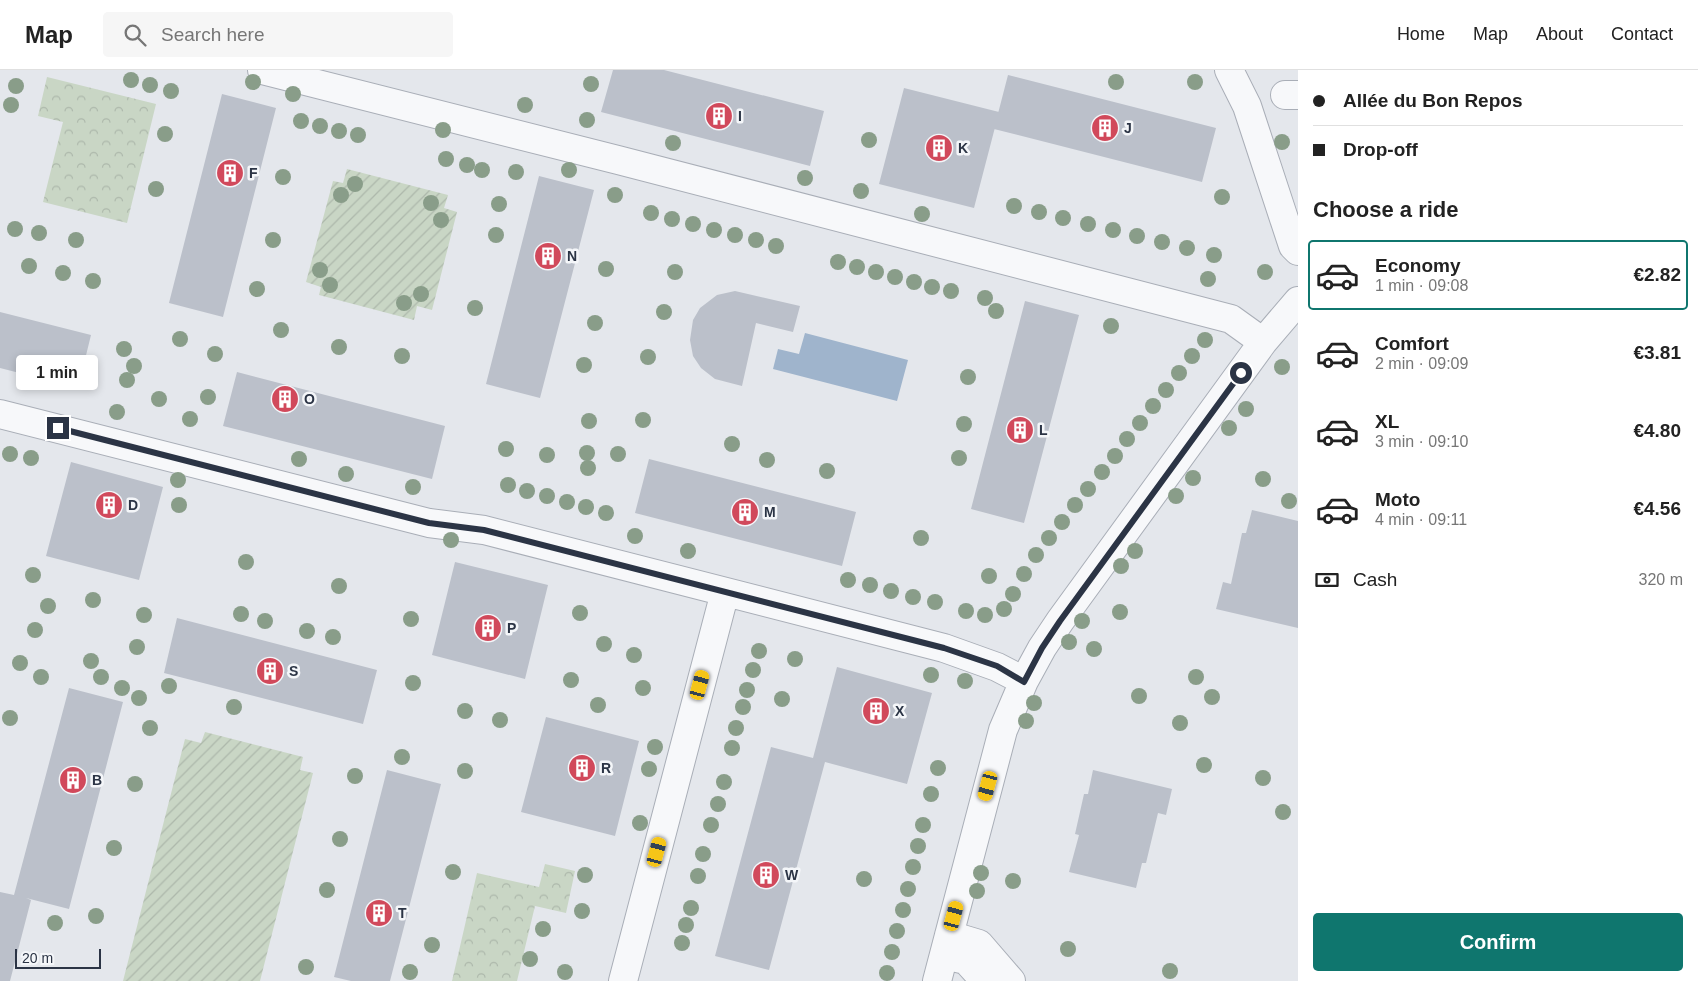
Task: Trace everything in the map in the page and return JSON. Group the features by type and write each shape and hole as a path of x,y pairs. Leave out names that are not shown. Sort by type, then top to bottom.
{"street":[{"path":"262,70 1231,319 1263,342"},
{"path":"1229,70 1247,106 1293,246 1298,251"},
{"path":"937,981 1003,730 1024,682 1042,648 1263,342 1298,301"},
{"path":"0,414 429,523 484,530 944,648 997,666 1024,682"},
{"path":"623,981 724,592"},
{"path":"946,945 979,944 1011,981"},
{"path":"946,945 966,960 985,981"}],"green space":[{"path":"47,77 156,104 127,223 43,202 63,122 38,116"},
{"path":"347,169 448,195 444,208 457,212 432,310 417,306 414,320 319,295 321,287 306,282 333,181 343,183"},
{"path":"205,732 303,757 300,770 313,773 260,981 123,981 185,739 201,743"},
{"path":"545,864 575,871 566,913 535,906 517,981 452,981 477,873 539,887"}],"water":[{"path":"805,333 908,360 897,401 773,369 778,349 799,354"}],"building":[{"name":"I","path":"613,70 664,70 824,111 810,166 601,112"},
{"name":"J","path":"1008,75 1216,128 1202,182 994,129"},
{"name":"K","path":"904,88 999,112 974,208 879,184"},
{"name":"F","path":"222,94 276,108 223,317 169,303"},
{"name":"N","path":"539,176 594,190 540,398 486,384"},
{"path":"735,291 800,306 793,332 756,323 742,386 715,379 701,368 693,356 690,340 693,320 700,308 717,295"},
{"name":"L","path":"1025,301 1079,315 1024,523 971,509"},
{"path":"0,312 91,335 78,388 0,368"},
{"name":"O","path":"237,372 445,426 432,479 223,426"},
{"name":"M","path":"649,459 856,512 842,566 635,513"},
{"name":"D","path":"71,462 163,487 139,580 46,556"},
{"path":"1252,510 1298,521 1298,628 1216,609 1223,582 1231,584 1242,533 1246,533"},
{"name":"P","path":"455,562 548,585 525,679 432,655"},
{"name":"S","path":"177,618 377,670 363,724 164,673"},
{"path":"837,667 932,693 907,784 825,762 769,970 715,956 771,747 813,758"},
{"name":"B","path":"69,688 123,702 69,909 26,898 31,900 10,981 0,981 0,892 14,895"},
{"name":"R","path":"546,717 639,741 615,836 521,812"},
{"name":"T","path":"387,770 441,784 390,981 351,981 334,977"},
{"path":"1093,770 1172,789 1166,815 1158,813 1146,863 1142,863 1136,888 1069,872 1079,835 1075,834 1084,794 1088,794"}],"place":[{"name":"I","path":"719,116"},
{"name":"J","path":"1105,128"},
{"name":"K","path":"939,148"},
{"name":"F","path":"230,173"},
{"name":"N","path":"548,256"},
{"name":"O","path":"285,399"},
{"name":"L","path":"1020,430"},
{"name":"D","path":"109,505"},
{"name":"M","path":"745,512"},
{"name":"P","path":"488,628"},
{"name":"S","path":"270,671"},
{"name":"X","path":"876,711"},
{"name":"R","path":"582,768"},
{"name":"B","path":"73,780"},
{"name":"W","path":"766,875"},
{"name":"T","path":"379,913"}],"route":[{"path":"58,428 429,523 484,530 944,648 997,666 1024,682 1042,648 1060,621 1241,373"}]}
